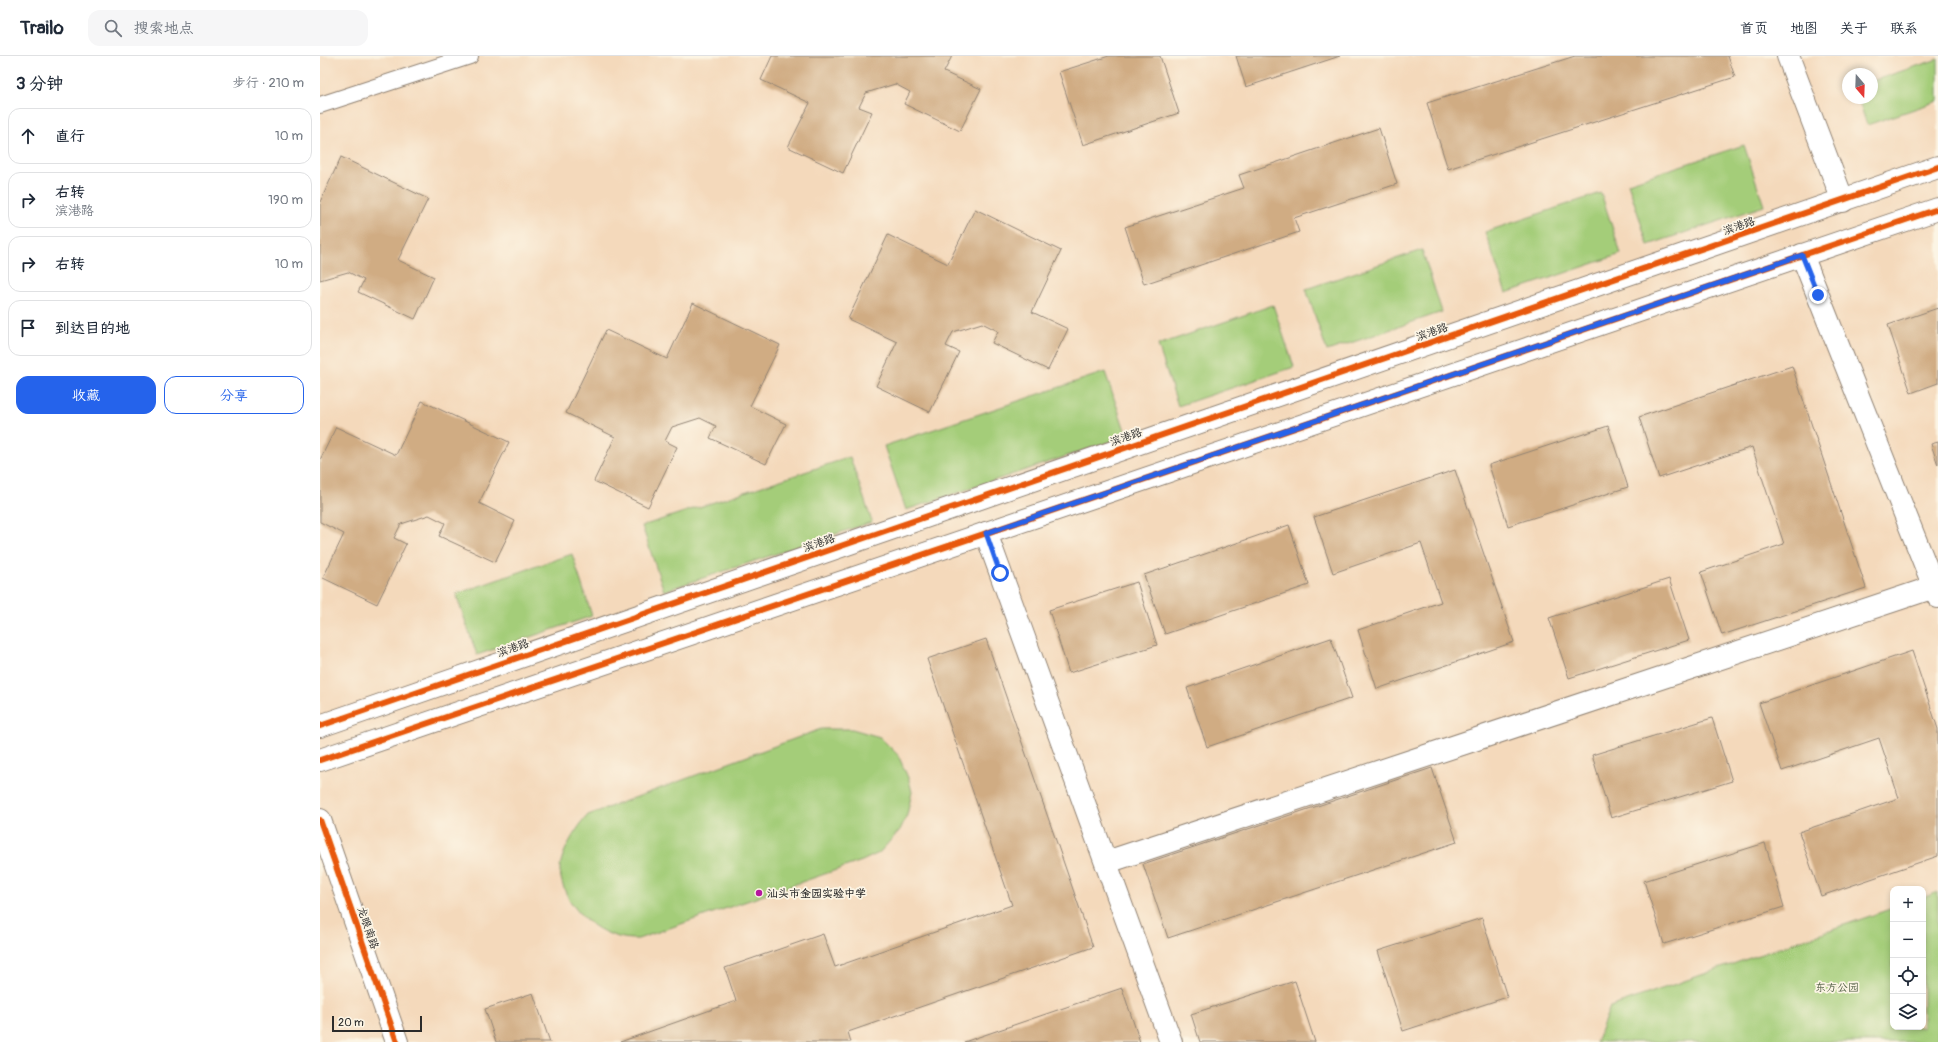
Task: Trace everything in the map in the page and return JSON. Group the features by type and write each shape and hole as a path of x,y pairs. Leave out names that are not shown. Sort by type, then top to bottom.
{"street":[{"path":"1788,56 1843,201"},
{"name":"滨港路","path":"320,726 1938,167"},
{"path":"320,760 1938,208"},
{"path":"1107,862 1936,592 1802,255"},
{"path":"986,533 1107,862 1171,1042"},
{"name":"龙眼南路","path":"320,820 397,1042"}],"lane":[{"path":"320,106 470,56"}],"green space":[{"path":"1938,59 1938,101 1867,125 1860,104 1878,104 1878,79"},
{"path":"1744,145 1764,206 1648,245 1628,183"},
{"path":"1601,193 1621,254 1506,293 1485,232"},
{"path":"1422,250 1442,312 1327,351 1306,289"},
{"path":"1273,305 1294,367 1178,406 1158,345"},
{"path":"1105,372 1127,436 906,510 884,446"},
{"path":"850,457 872,522 664,591 642,526"},
{"path":"572,554 592,616 477,655 456,594"},
{"path":"821,729 852,729 880,737 898,755 909,780 912,792 907,815 900,830 879,853 862,861 638,939 611,935 598,928 577,910 568,898 563,885 560,864 570,842 588,815"},
{"name":"东方公园","path":"1938,892 1938,1042 1596,1042 1610,1007 1890,909 1890,1030 1926,1030 1926,897"}],"building":[{"path":"772,56 952,56 944,72 981,89 960,131 904,104 910,92 895,84 866,93 859,107 872,112 843,173 788,147 810,103 761,80"},
{"path":"1109,56 1160,56 1179,113 1083,145 1059,72"},
{"path":"1236,56 1340,56 1246,87"},
{"path":"1575,56 1728,56 1735,77 1448,169 1427,103"},
{"path":"1379,128 1397,184 1294,218 1299,232 1144,284 1125,227 1244,188 1239,175"},
{"path":"341,157 428,199 398,260 434,277 415,319 358,292 364,280 348,272 320,280 320,202"},
{"path":"975,209 1061,251 1032,312 1068,329 1048,370 992,343 998,331 982,323 953,332 946,346 959,352 930,412 876,386 897,342 848,319 888,235 948,264"},
{"path":"693,303 780,345 750,406 786,424 766,464 710,438 716,426 700,418 672,427 665,441 677,447 648,507 594,481 615,437 566,413 606,330 667,359"},
{"path":"1938,308 1938,383 1911,393 1888,325"},
{"path":"1792,366 1866,588 1722,635 1701,572 1784,544 1752,447 1659,478 1639,417"},
{"path":"422,401 509,442 479,503 515,521 495,562 439,536 445,523 429,515 401,524 394,538 406,544 377,604 323,578 344,534 320,522 320,460 336,427 396,455"},
{"path":"1608,426 1628,487 1508,526 1489,465"},
{"path":"1938,442 1938,465 1931,444"},
{"path":"1455,470 1514,642 1377,689 1358,630 1441,602 1421,543 1333,573 1314,517"},
{"path":"1289,525 1309,585 1165,634 1144,575"},
{"path":"1669,579 1689,640 1569,678 1549,618"},
{"path":"1137,582 1157,645 1069,673 1049,610"},
{"path":"1331,638 1352,698 1207,747 1187,688"},
{"path":"986,639 1093,947 848,1032 851,1042 620,1042 736,1001 725,968 823,934 835,967 1012,905 927,659"},
{"path":"1912,651 1938,729 1938,856 1821,896 1799,832 1899,798 1879,738 1782,771 1759,703"},
{"path":"1712,718 1732,781 1611,818 1592,755"},
{"path":"1432,768 1457,842 1168,938 1143,864"},
{"path":"1765,843 1784,907 1664,944 1644,881"},
{"path":"1482,918 1507,997 1403,1031 1378,951"},
{"path":"1295,981 1315,1042 1200,1042 1191,1014"},
{"path":"1122,988 1140,1042 964,1042"},
{"path":"533,993 550,1042 496,1042 485,1009"}],"cycle path":[{"path":"320,726 1938,167"},
{"path":"320,760 1938,209"},
{"path":"320,820 397,1042"}],"place":[{"name":"汕头市金园实验中学","path":"759,893"}],"route":[{"path":"1000,573 986,533 1802,255 1818,295"}]}
